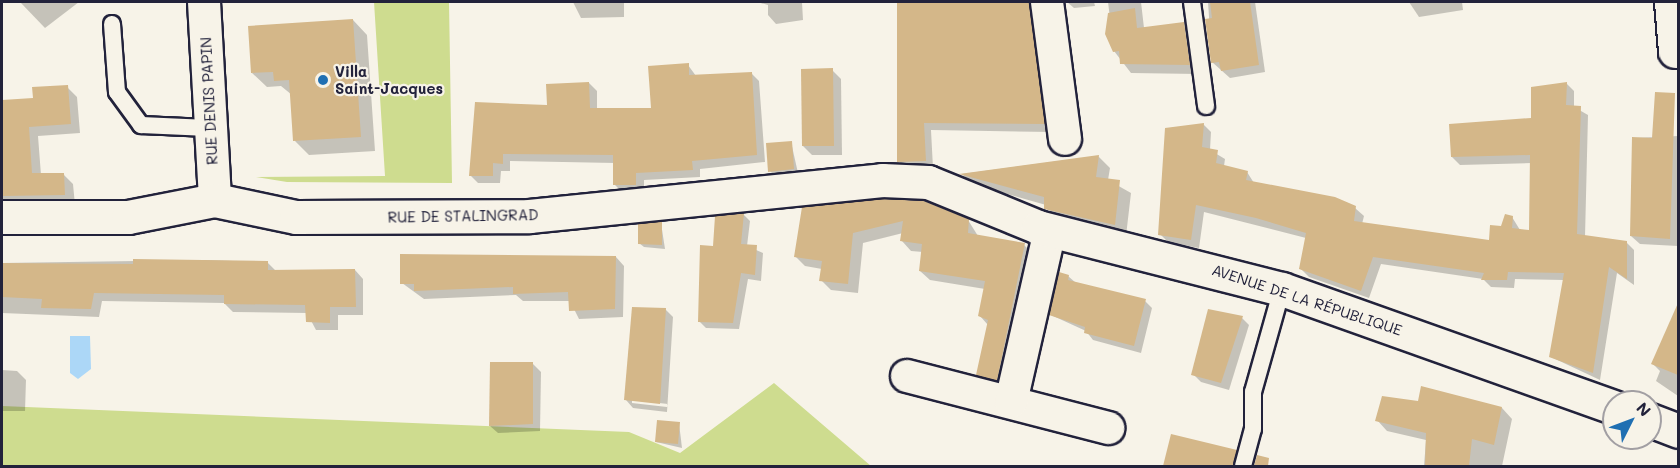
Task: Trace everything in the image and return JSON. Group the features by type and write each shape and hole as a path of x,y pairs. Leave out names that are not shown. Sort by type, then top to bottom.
{"street":[{"name":"RUE DENIS PAPIN","path":"204,2 208,128 215,200"},
{"path":"1047,2 1065,139"},
{"path":"1671,2 1676,52"},
{"name":"RUE DE STALINGRAD","path":"2,217 128,217 215,200 296,217 529,216 882,180 928,182"},
{"name":"AVENUE DE LA RÉPUBLIQUE","path":"928,182 1050,231 1282,289 1602,403"},
{"path":"1011,402 1050,231"},
{"path":"907,376 1108,428"},
{"path":"1662,425 1678,431"}],"lane":[{"path":"1192,2 1206,106"},
{"path":"112,24 117,92 141,125 208,128"},
{"path":"1243,466 1254,429 1253,392 1282,289"}],"green space":[{"path":"374,2 449,2 452,183 287,182 256,177 385,176"},
{"path":"774,383 871,466 2,466 2,406 629,432 680,453"}],"water":[{"path":"70,336 90,336 91,369 78,379 70,373"}],"building":[{"path":"897,2 1029,2 1045,124 924,123 926,161 897,162"},
{"path":"1210,2 1250,2 1259,65 1221,71 1219,62 1211,63 1205,19 1212,18"},
{"path":"1135,8 1137,28 1184,22 1190,65 1120,64 1119,51 1113,52 1105,34 1108,13"},
{"name":"Villa Saint-Jacques","path":"353,19 361,137 293,141 289,80 274,81 273,72 251,73 248,26"},
{"path":"689,63 689,75 752,72 757,155 692,161 693,170 636,173 636,185 613,185 613,155 503,154 503,164 493,163 493,176 469,176 475,102 547,105 546,84 589,82 590,108 651,108 648,66"},
{"path":"833,68 834,146 802,146 801,69"},
{"path":"1567,82 1566,105 1581,106 1577,234 1627,241 1627,279 1609,267 1593,373 1549,357 1564,273 1508,272 1507,280 1481,280 1484,273 1373,257 1361,291 1299,269 1306,233 1256,218 1196,205 1191,240 1158,235 1165,128 1204,123 1202,147 1218,150 1216,163 1248,171 1246,180 1335,197 1356,206 1354,221 1489,240 1490,225 1501,226 1505,214 1513,216 1512,228 1529,230 1530,155 1451,157 1449,124 1531,118 1531,87"},
{"path":"68,85 71,124 29,127 32,173 64,173 65,195 2,196 2,100 33,98 32,87"},
{"path":"1655,92 1675,93 1670,239 1630,236 1632,137 1652,138"},
{"path":"792,141 794,169 768,172 766,143"},
{"path":"1099,155 1096,177 1120,180 1115,225 1044,209 1044,197 959,174"},
{"path":"883,199 924,201 969,219 968,233 1025,243 997,381 976,375 988,320 978,316 985,281 919,271 922,244 900,241 903,221 853,233 848,284 819,281 822,261 794,257 802,207"},
{"path":"744,213 741,244 757,245 755,275 741,273 733,323 698,322 700,245 713,246 715,216"},
{"path":"662,221 662,245 638,244 638,224"},
{"path":"400,254 616,256 615,309 569,311 568,292 513,294 513,287 414,291 414,284 400,284"},
{"path":"133,259 268,261 268,270 355,269 356,307 330,307 330,323 306,322 305,305 224,304 224,295 94,293 91,309 41,308 42,299 2,297 2,263 133,264"},
{"path":"1059,272 1069,275 1068,280 1146,299 1134,346 1084,333 1085,327 1049,315"},
{"path":"1678,303 1678,375 1651,364"},
{"path":"632,307 666,308 660,404 624,400"},
{"path":"1208,309 1243,316 1221,383 1191,375"},
{"path":"490,362 533,362 533,424 489,426"},
{"path":"1421,386 1502,407 1494,445 1472,439 1469,466 1425,466 1426,433 1375,421 1382,396 1418,401"},
{"path":"657,420 680,422 678,444 655,442"},
{"path":"1171,434 1237,450 1233,466 1163,466"},
{"path":"1257,455 1269,458 1268,466 1254,466"}],"place":[{"name":"Villa Saint-Jacques","path":"323,80"}]}
